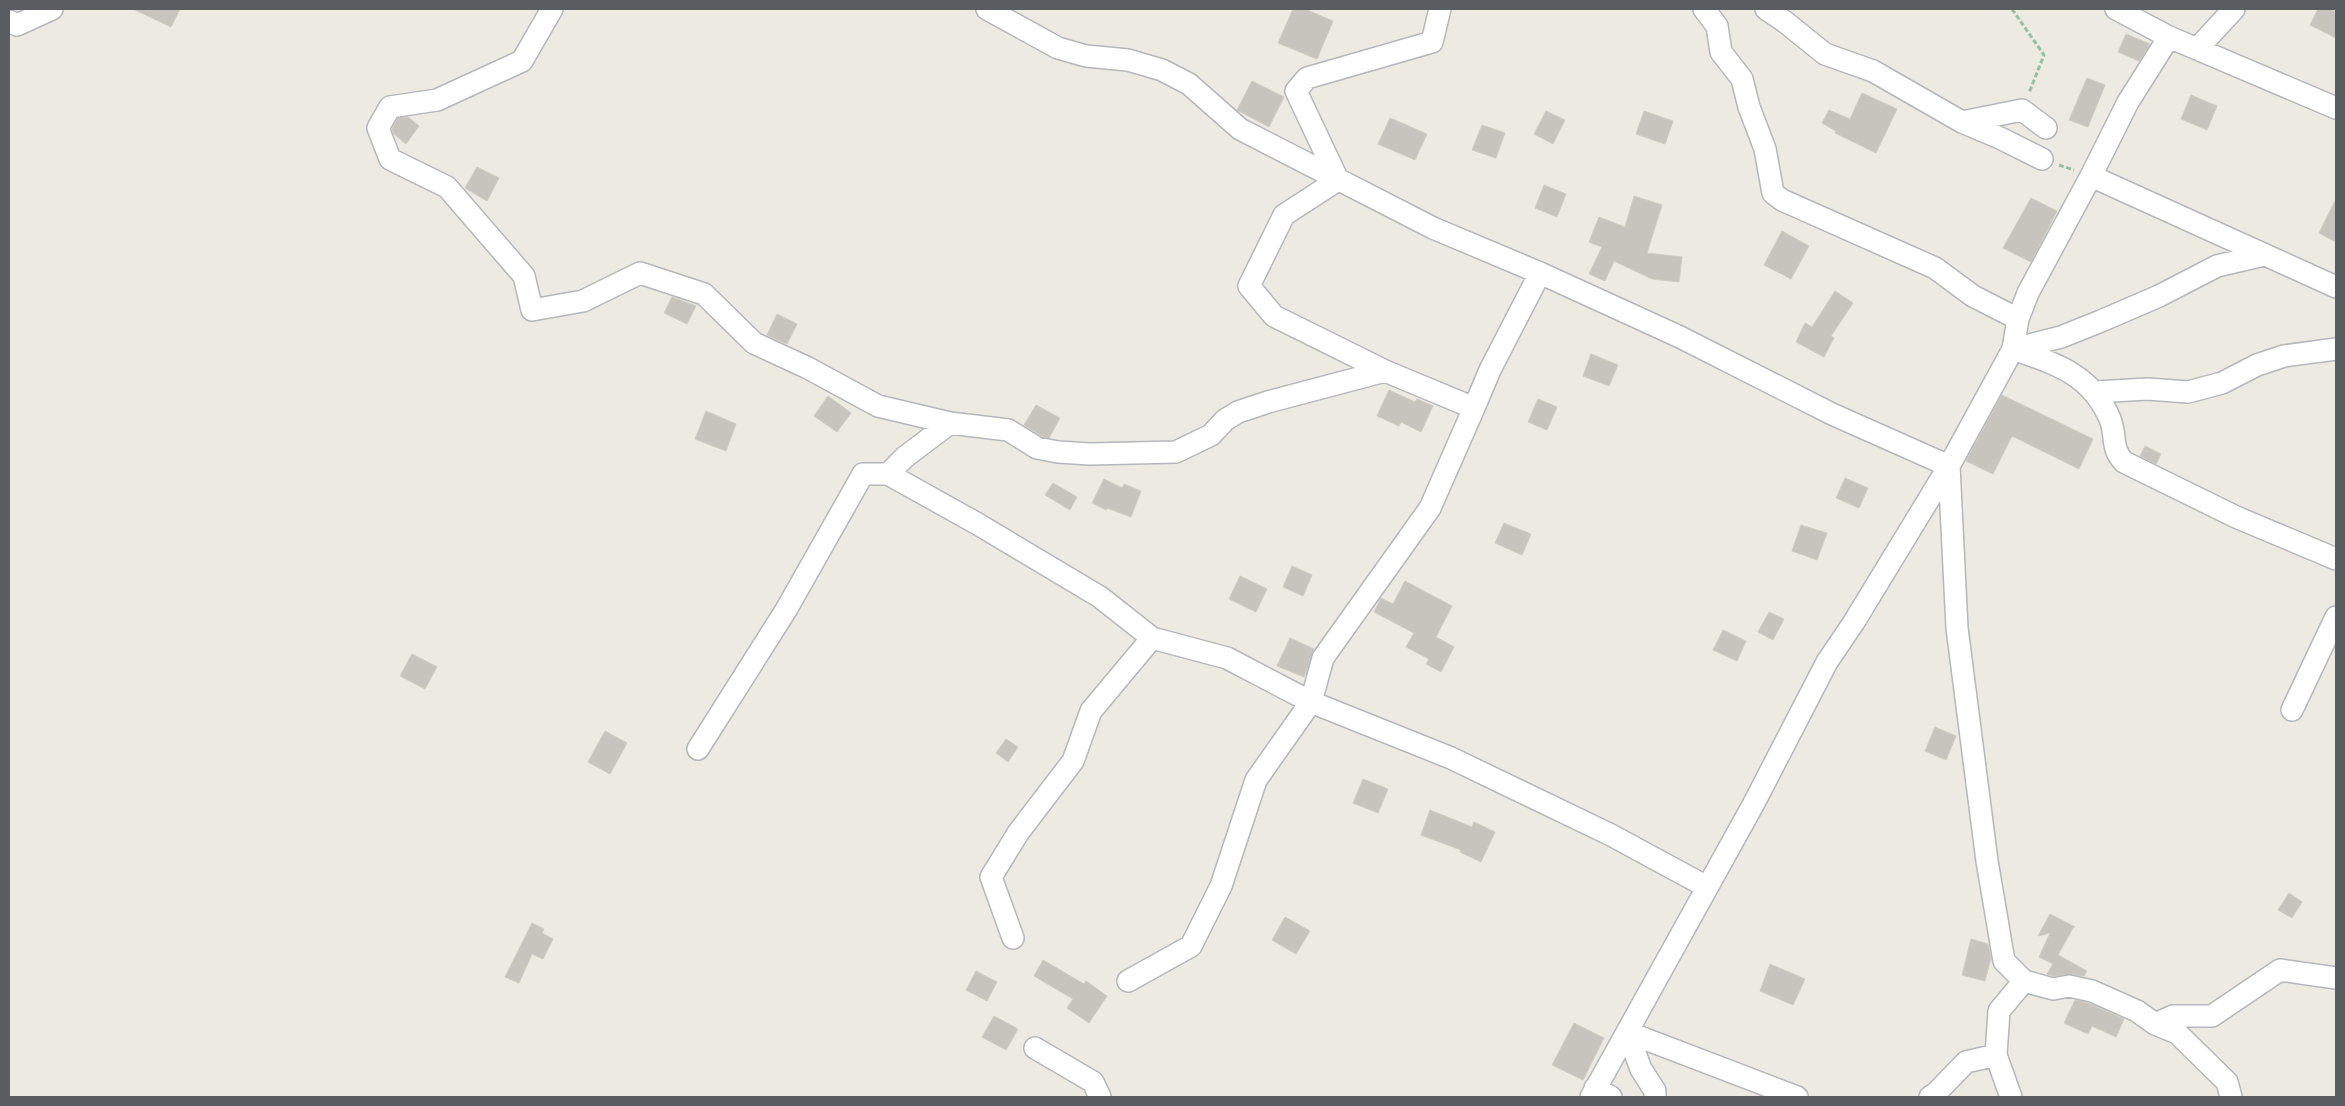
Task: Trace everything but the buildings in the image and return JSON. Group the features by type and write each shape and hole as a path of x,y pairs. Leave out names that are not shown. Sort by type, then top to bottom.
{"street":[{"path":"9,21 17,25 52,9"},
{"path":"552,9 522,61 437,100 390,107 378,128 390,159 447,187 524,276 532,310 584,301 640,273 704,294 754,343 808,368 878,406 950,423 1008,430 1037,448 1058,452 1090,454 1176,452 1211,435 1225,420 1238,412 1268,402 1385,371"},
{"path":"987,9 1058,48 1086,56 1128,60 1162,70 1189,84 1240,129 1433,228 1540,273 1680,337 1832,414 1949,466"},
{"path":"1338,180 1296,91 1307,78 1432,42 1440,9"},
{"path":"1704,9 1717,26 1721,52 1742,79 1765,149 1773,193 1782,200 1936,268 1973,296 2018,319"},
{"path":"1766,9 1825,54 1873,71 1962,122 2042,159"},
{"path":"2116,9 2169,37 2336,108"},
{"path":"2197,49 2234,9"},
{"path":"1599,1094 1627,1032 1753,805 1826,662 1854,622 1949,466 2013,350 2018,319 2028,293 2091,176 2128,102 2169,37"},
{"path":"1962,122 2022,110 2046,128"},
{"path":"2091,176 2336,287"},
{"path":"1338,180 1284,215 1249,286 1274,316 1385,371 1474,408"},
{"path":"2013,350 2061,337 2101,321 2158,296 2217,266 2264,255"},
{"path":"1128,981 1191,946 1221,886 1256,780 1311,702 1323,658 1430,508 1490,370 1540,273"},
{"path":"2013,350 2044,360 2072,373 2096,392 2111,421 2116,454 2124,462 2236,517 2336,559"},
{"path":"2096,392 2147,389 2188,392 2222,383 2257,365 2284,356 2336,350"},
{"path":"888,474 906,456 950,423"},
{"path":"1949,466 1957,628 1987,861 2004,961 2024,982 2053,989 2070,986 2092,991 2137,1011 2155,1024 2177,1034 2227,1082 2231,1097"},
{"path":"698,749 786,610 863,474 888,474 976,523 1100,597 1152,638 1228,658 1311,702 1451,758 1611,835 1707,887"},
{"path":"2292,710 2336,617"},
{"path":"1013,938 991,877 1018,833 1073,761 1091,711 1152,638"},
{"path":"2155,1024 2173,1016 2212,1016 2280,970 2336,978"},
{"path":"2011,1097 1996,1055 1999,1011 2024,982"},
{"path":"1627,1032 1641,1069 1655,1091 1655,1097"},
{"path":"1627,1032 1797,1097"},
{"path":"1034,1048 1092,1082 1100,1097"},
{"path":"1930,1097 1966,1062 1996,1055"}],"path":[{"path":"2012,9 2044,55 2022,110"},
{"path":"2042,159 2091,176"}]}
